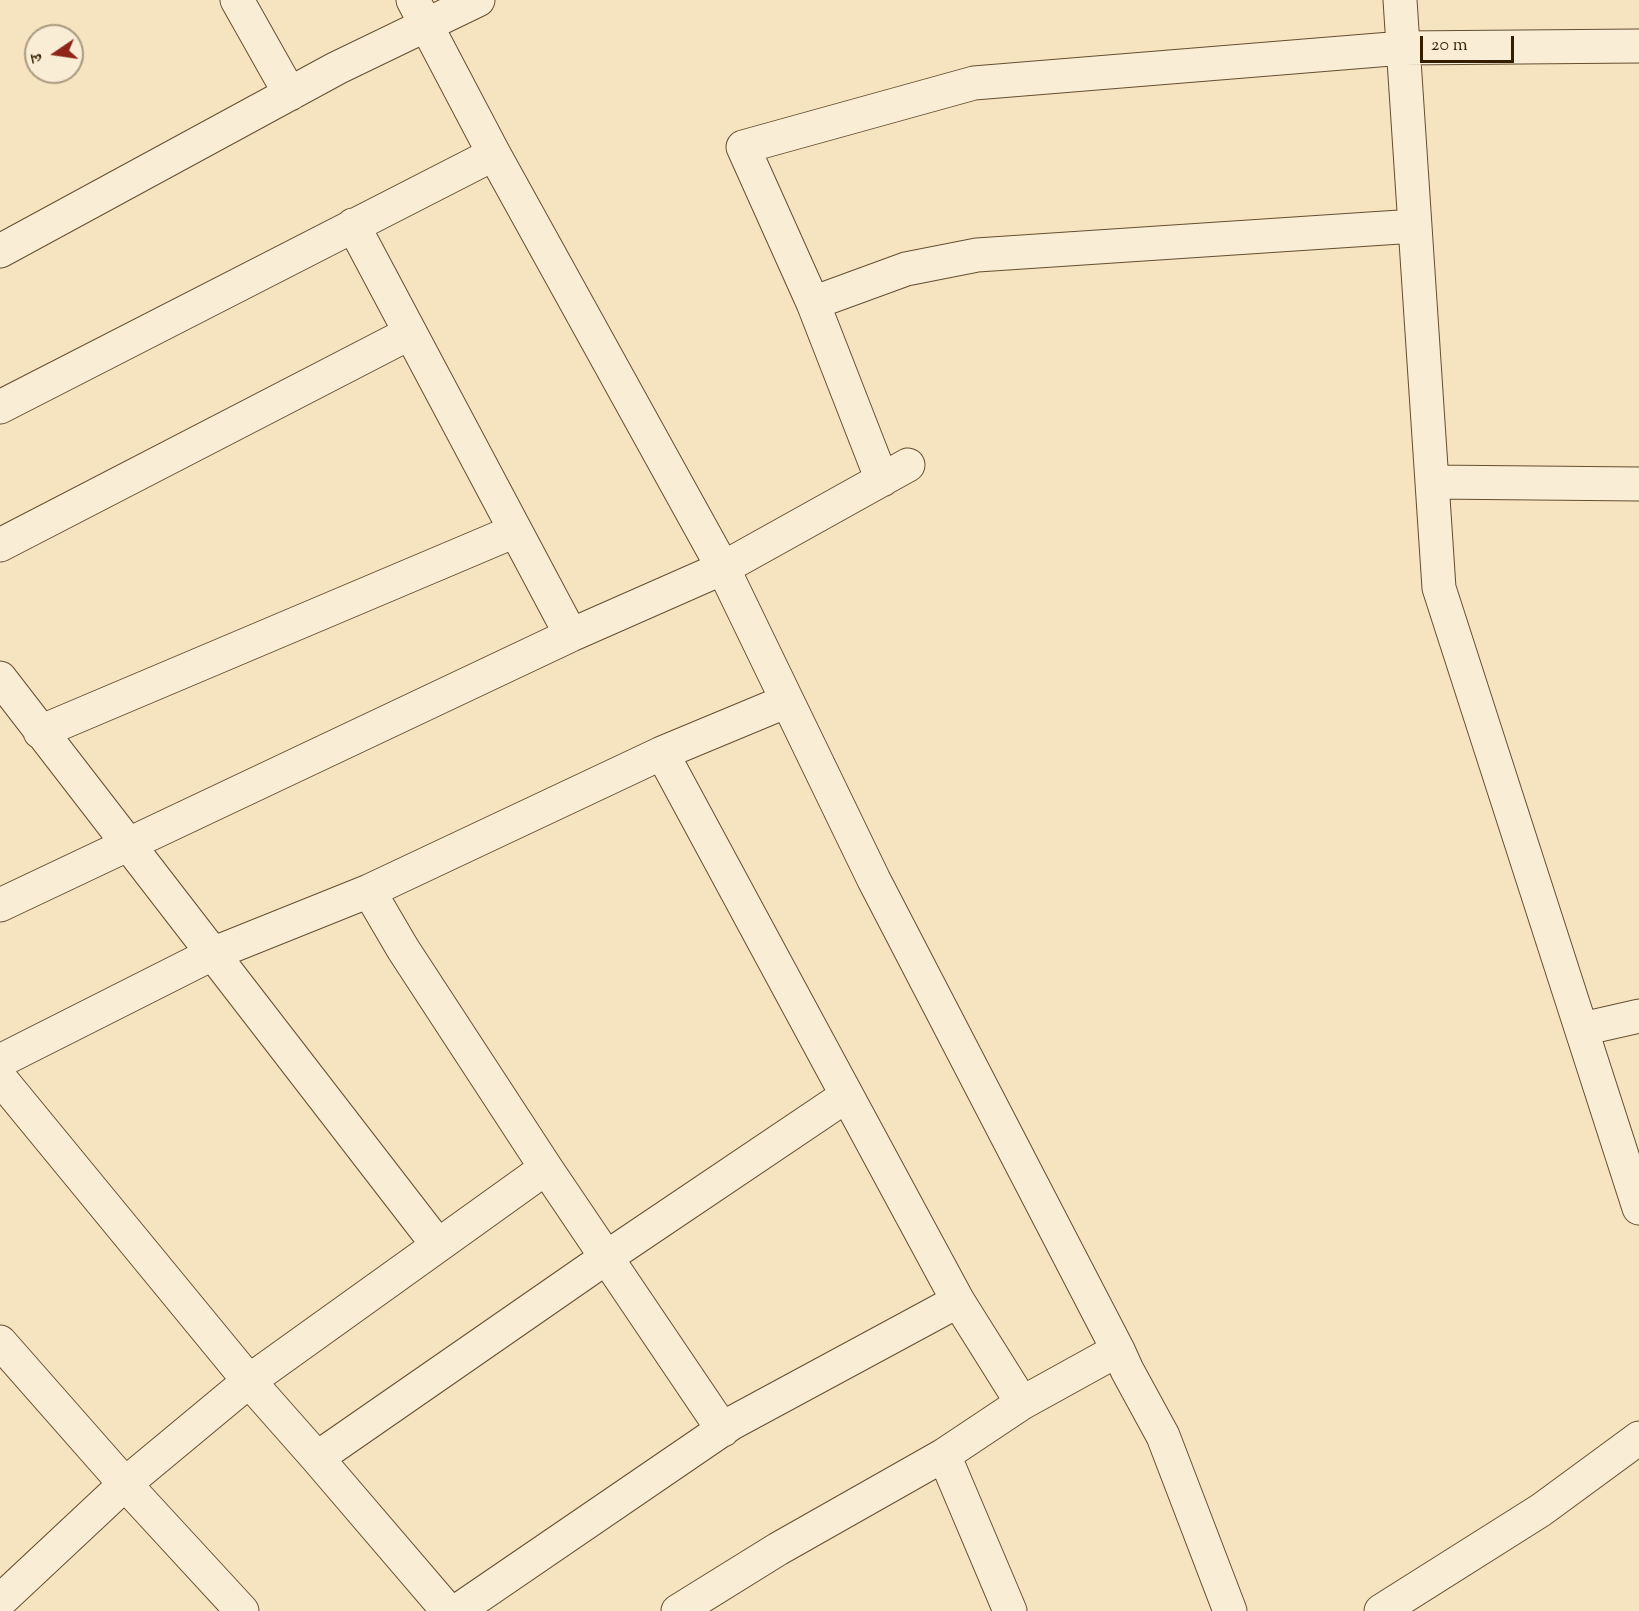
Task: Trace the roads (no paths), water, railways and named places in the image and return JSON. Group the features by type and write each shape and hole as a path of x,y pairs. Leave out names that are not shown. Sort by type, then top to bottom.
{"street":[{"path":"237,0 290,94"},
{"path":"0,251 337,68 420,12 478,0"},
{"path":"1400,0 1439,588 1639,1208"},
{"path":"420,12 494,154 723,568 874,880 1162,1436 1230,1611"},
{"path":"2,901 128,845 571,635 723,568 895,472 813,303 743,147 974,83 1403,48 1639,46"},
{"path":"0,407 494,154"},
{"path":"353,225 571,635"},
{"path":"813,303 906,269 977,255 1415,226"},
{"path":"0,545 410,333"},
{"path":"1432,482 1639,484"},
{"path":"40,732 515,531"},
{"path":"0,678 437,1244"},
{"path":"0,1061 212,954 369,891 662,753 787,701"},
{"path":"662,753 958,1301 1022,1403"},
{"path":"369,891 403,949 546,1168 723,1430"},
{"path":"1582,1029 1639,1016"},
{"path":"0,1078 249,1381 448,1611"},
{"path":"318,1458 607,1257 846,1096"},
{"path":"0,1601 125,1485 249,1381 546,1168"},
{"path":"457,1611 723,1430 958,1301"},
{"path":"0,1342 125,1485 242,1611"},
{"path":"678,1611 778,1549 945,1455 1022,1403 1118,1350"},
{"path":"1381,1611 1541,1510 1639,1438"},
{"path":"945,1455 1010,1611"}]}
